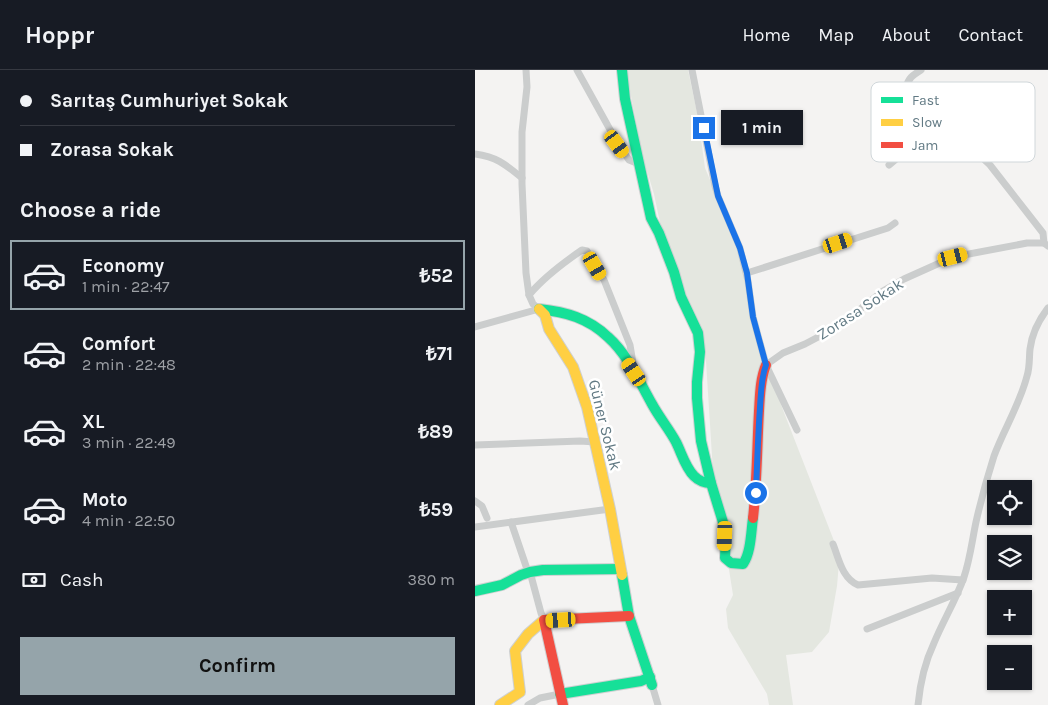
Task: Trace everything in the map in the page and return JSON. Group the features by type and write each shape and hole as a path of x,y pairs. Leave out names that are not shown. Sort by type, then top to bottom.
{"street":[{"name":"Güner Sokak","path":"526,70 527,87 522,132 522,178 526,273 529,295 533,304 545,315 549,329 573,367 587,407 610,510 629,616 658,705"},
{"path":"577,70 617,144 629,160 639,164"},
{"path":"622,70 625,99 651,218 674,272 681,297 698,333 700,352 697,398 701,441 725,532 725,558 731,563 743,564 749,554 755,502 761,388 766,365"},
{"path":"692,70 718,196 740,248 747,273 753,317 766,365 797,430"},
{"path":"907,82 910,77 921,70"},
{"path":"475,154 496,159 522,178"},
{"path":"889,165 893,162"},
{"path":"988,162 1043,233 1046,244"},
{"path":"747,273 888,228 895,223"},
{"name":"Zorasa Sokak","path":"766,365 783,353 839,326 883,291 904,279 953,257 1027,243 1046,244"},
{"path":"529,295 552,272 582,250 587,251 604,280 630,345 634,372"},
{"path":"918,705 919,693 933,644 963,580 970,557 983,493 995,455 1028,374 1033,332 1048,308"},
{"path":"475,327 539,309 563,312 595,327 618,347 648,399 675,440 693,474 701,482 711,483"},
{"path":"475,444 595,442"},
{"path":"475,500 481,506 487,518"},
{"path":"475,527 610,510"},
{"path":"511,522 544,620 561,700"},
{"path":"833,544 845,575 858,585 932,578 963,580"},
{"path":"475,591 509,582 529,572 543,570 620,569"},
{"path":"867,629 958,593"},
{"path":"500,705 519,692 515,651 537,624 544,620 629,616"},
{"path":"528,705 540,698 561,700 651,681"}],"shaded area":[{"path":"626,70 688,70 698,117 705,168 745,263 761,346 783,410 836,546 839,563 829,632 812,652 786,655 793,705 769,705 767,694 728,628 726,609 733,595 720,512 714,488 705,345 699,322 680,291 667,256 654,194 643,158"}],"traffic: fast":[{"path":"622,70 625,99 651,218 674,272 681,297 698,333 700,352 697,398 701,441 726,532 725,558 731,563 743,564 746,559 753,518"},
{"path":"539,309 576,317 593,325 615,344 638,377 691,472 696,478 711,483"},
{"path":"475,591 502,585 521,575 543,570 620,569"},
{"path":"622,575 629,616 652,685"},
{"path":"560,694 641,681 650,677"}],"traffic: slow":[{"path":"539,309 545,315 549,329 573,367 587,407 610,509 622,575"},
{"path":"500,705 520,692 515,651 528,634 544,620"}],"traffic: jam":[{"path":"753,518 760,394 766,365"},
{"path":"563,705 544,620 629,616"}],"route":[{"path":"704,128 715,186 740,248 747,273 753,317 766,365 761,388 756,493"}]}
